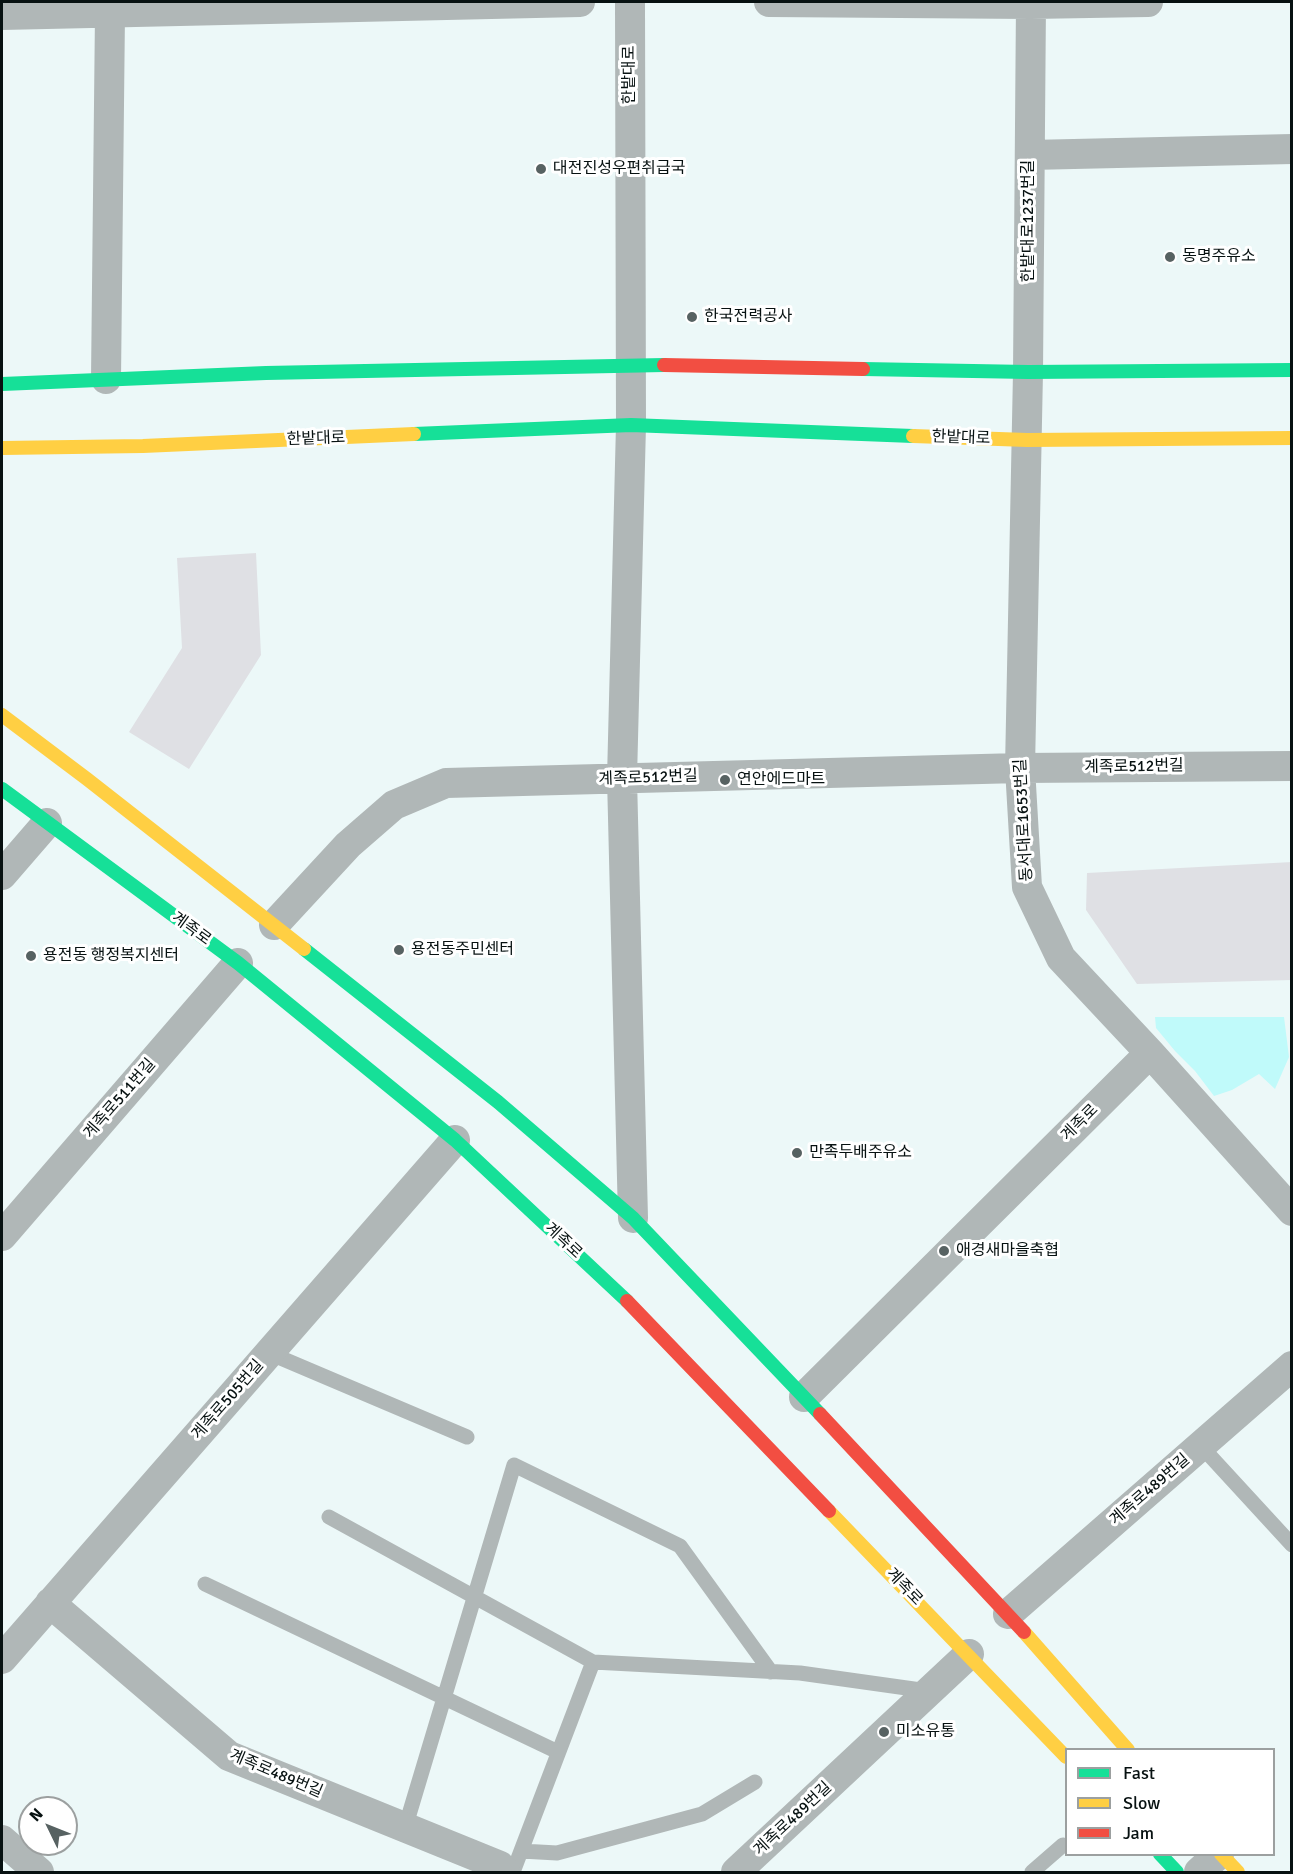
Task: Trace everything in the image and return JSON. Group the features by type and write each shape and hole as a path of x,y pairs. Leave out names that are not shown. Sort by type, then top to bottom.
{"main road":[{"path":"2,384 266,373 631,364 1028,372 1292,370"},
{"name":"한밭대로","path":"2,448 143,446 631,425 1027,440 1292,438"},
{"path":"2,715 274,924 498,1102 633,1218 1008,1614 1127,1748"},
{"name":"계족로","path":"2,789 238,963 455,1140 619,1293 1065,1756"},
{"path":"1162,1856 1177,1872"},
{"path":"1222,1856 1238,1872"}],"street":[{"path":"2,15 580,2"},
{"name":"한밭대로","path":"622,778 631,425 630,2"},
{"path":"769,2 1148,2"},
{"name":"한밭대로1237번길","path":"1027,440 1031,3"},
{"path":"106,380 110,13"},
{"path":"1030,155 1292,149"},
{"name":"동서대로1653번길","path":"1027,440 1020,768 1027,887 1061,958 1292,1211"},
{"name":"계족로512번길","path":"274,924 348,845 394,806 446,783 1020,768 1292,766"},
{"path":"622,778 633,1218"},
{"path":"2,875 47,823"},
{"name":"계족로511번길","path":"2,1236 238,963"},
{"name":"계족로","path":"804,1396 1150,1053"},
{"name":"계족로505번길","path":"2,1659 455,1140"},
{"name":"계족로489번길","path":"1008,1614 1292,1366"},
{"name":"계족로489번길","path":"50,1603 229,1756 500,1866 513,1862"},
{"name":"계족로489번길","path":"736,1872 969,1654"},
{"path":"2,1840 39,1872"},
{"path":"1199,1872 1218,1856"}],"lane":[{"path":"269,1353 467,1437"},
{"path":"1201,1446 1292,1545"},
{"path":"405,1828 514,1466 680,1546 771,1672"},
{"path":"329,1517 593,1662 800,1673 928,1691"},
{"path":"205,1584 558,1752"},
{"path":"513,1872 513,1862 593,1662"},
{"name":"계족로489번길","path":"513,1862 557,1853 702,1814 755,1782"},
{"path":"1032,1872 1063,1845"}],"shaded area":[{"path":"1155,1017 1284,1017 1289,1057 1275,1089 1259,1074 1232,1090 1214,1096 1156,1028"}],"building":[{"path":"256,553 261,655 189,769 129,732 182,648 177,558"},
{"path":"1292,862 1292,980 1137,984 1086,910 1087,873"}],"traffic: fast":[{"path":"2,384 266,373 664,365"},
{"path":"863,369 1028,372 1292,370"},
{"path":"414,434 631,425 913,436"},
{"path":"2,789 238,963 455,1140 627,1301"},
{"path":"304,949 498,1102 633,1218 820,1414"},
{"path":"1162,1856 1177,1872"}],"traffic: slow":[{"path":"2,448 143,446 414,434"},
{"path":"913,436 1027,440 1292,438"},
{"path":"2,715 304,949"},
{"path":"829,1511 1065,1756"},
{"path":"1024,1632 1126,1748"},
{"path":"1223,1856 1238,1872"}],"traffic: jam":[{"path":"664,365 863,369"},
{"path":"627,1301 829,1511"},
{"path":"820,1414 1024,1632"}],"place":[{"name":"대전진성우편취급국","path":"541,169"},
{"name":"동명주유소","path":"1170,257"},
{"name":"한국전력공사","path":"692,317"},
{"name":"연안에드마트","path":"725,780"},
{"name":"용전동주민센터","path":"399,950"},
{"name":"용전동 행정복지센터","path":"31,956"},
{"name":"만족두배주유소","path":"797,1153"},
{"name":"애경새마을축협","path":"944,1251"},
{"name":"미소유통","path":"884,1732"}]}
